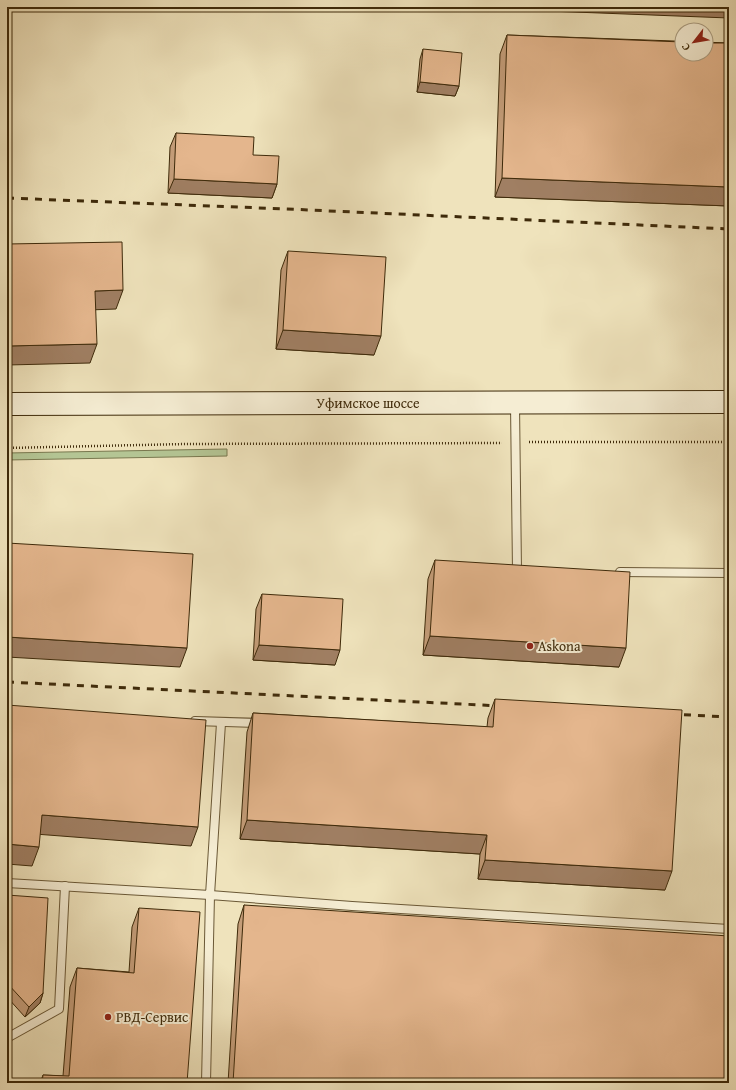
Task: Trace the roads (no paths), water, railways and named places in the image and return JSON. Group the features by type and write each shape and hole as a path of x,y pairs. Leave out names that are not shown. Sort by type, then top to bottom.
{"main road":[{"name":"Уфимское шоссе","path":"7,404 729,402"}],"lane":[{"path":"515,403 517,571"},
{"path":"611,572 729,573"},
{"path":"190,721 269,724"},
{"path":"206,1083 210,895 221,723"},
{"path":"7,883 729,929"},
{"path":"7,1038 59,1009 64,886"}],"railway":[{"path":"7,198 729,229"},
{"path":"7,682 502,706"},
{"path":"670,714 729,717"}],"place":[{"name":"Askona","path":"530,646"},
{"name":"РВД-Сервис","path":"108,1017"}]}
